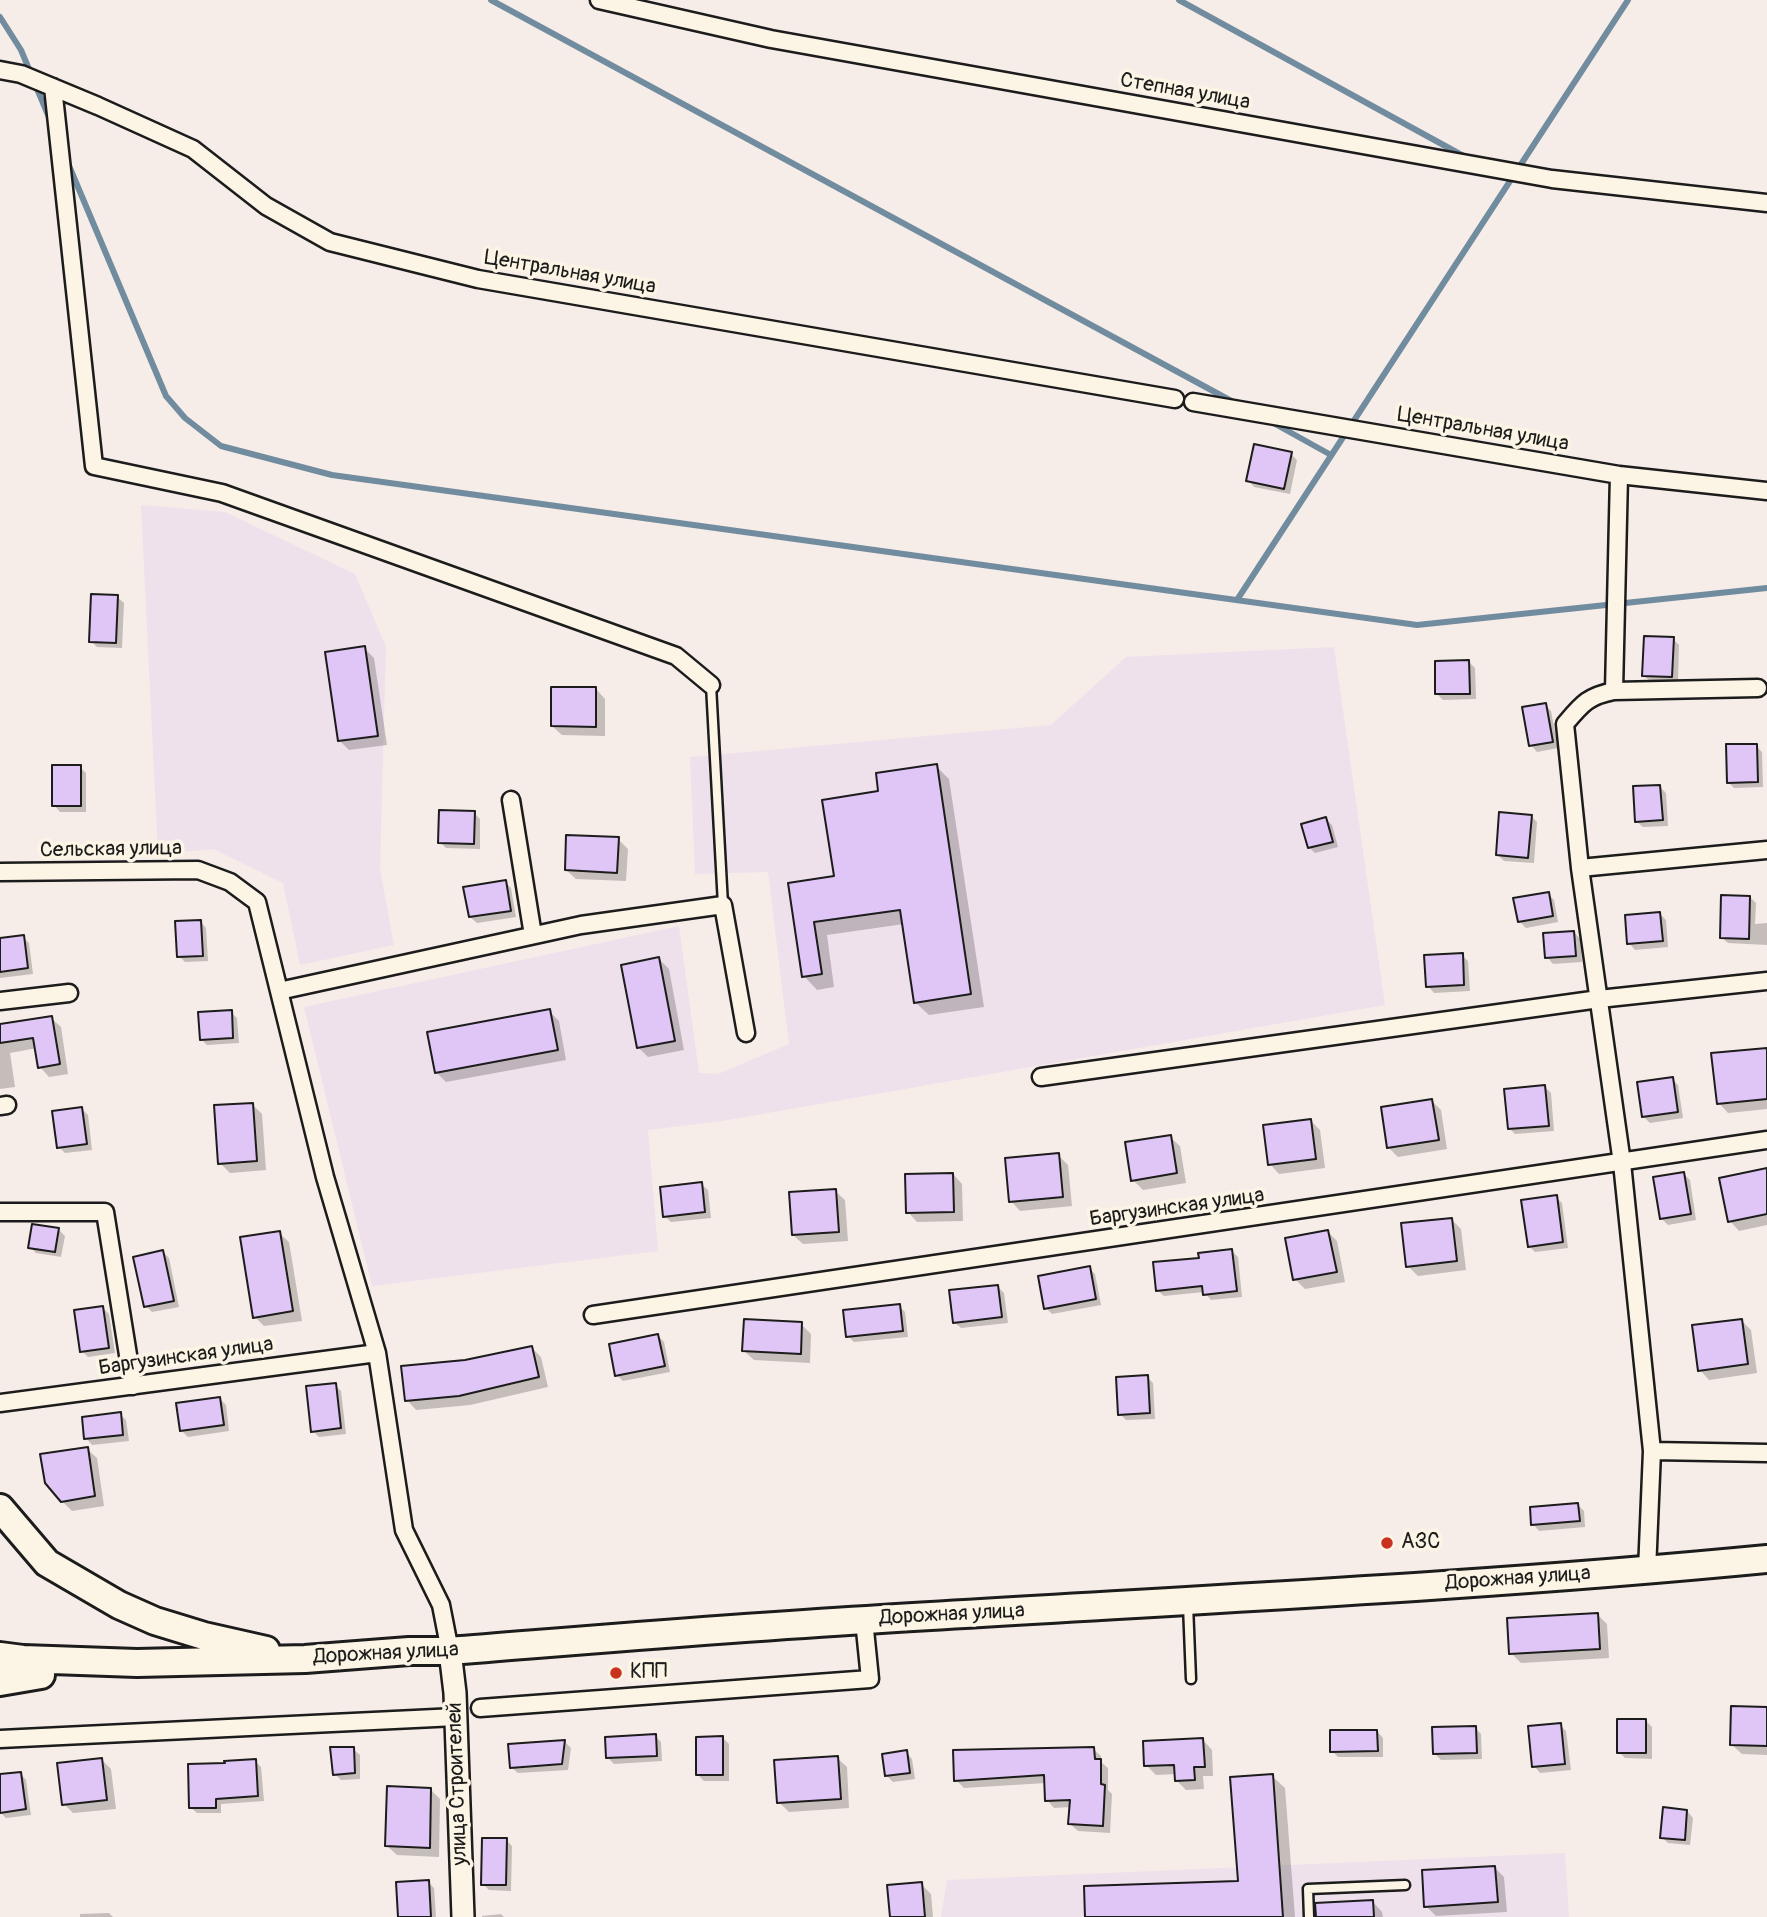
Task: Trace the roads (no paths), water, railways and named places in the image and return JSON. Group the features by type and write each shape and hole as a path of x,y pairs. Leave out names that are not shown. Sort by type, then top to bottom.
{"main road":[{"path":"0,1508 47,1563 118,1605 156,1621 204,1636 305,1659"},
{"name":"Дорожная улица","path":"0,1656 137,1663 305,1659 409,1651 450,1651 864,1620 1188,1602 1647,1571 1767,1559"},
{"name":"Дорожная улица","path":"0,1672 41,1675 137,1663"},
{"path":"0,1682 41,1675"}],"street":[{"name":"Степная улица","path":"599,0 771,39 1552,179 1767,203"},
{"name":"Центральная улица","path":"0,70 21,74 53,87 193,149 265,206 330,242 478,279 1175,399"},
{"path":"53,87 94,466 222,493 676,656 711,685"},
{"name":"Центральная улица","path":"1193,402 1619,475 1767,491"},
{"path":"1614,691 1619,475"},
{"path":"1647,1571 1652,1451 1622,1163 1580,868 1565,724 1583,703 1595,694 1614,691 1758,688"},
{"path":"511,800 533,936"},
{"path":"1580,868 1767,850"},
{"name":"Сельская улица","path":"0,872 198,870 230,882 257,902 279,990"},
{"path":"450,1651 441,1605 404,1530 377,1353 325,1178 279,990 581,925 723,905 746,1033"},
{"path":"1041,1077 1599,999 1767,981"},
{"path":"0,1001 69,993"},
{"name":"Баргузинская улица","path":"593,1315 1767,1140"},
{"path":"0,1212 105,1212 133,1385"},
{"name":"Баргузинская улица","path":"0,1403 377,1353"},
{"path":"1652,1451 1767,1453"},
{"path":"480,1707 870,1679 864,1620"},
{"name":"улица Строителей","path":"450,1651 456,1717 463,1917"},
{"path":"0,1739 456,1717"}],"lane":[{"path":"711,685 723,905"},
{"path":"1188,1602 1191,1679"},
{"path":"1309,1917 1308,1889 1405,1885"}],"waterway":[{"path":"491,0 1237,404"},
{"path":"1179,0 1469,159"},
{"path":"1237,600 1628,0"},
{"path":"0,17 21,50 31,74"},
{"path":"35,84 51,122"},
{"path":"67,161 166,396 185,418 221,446 332,475 1417,625 1767,588"},
{"path":"1268,420 1331,455"}],"place":[{"name":"АЗС","path":"1387,1543"},
{"name":"КПП","path":"616,1673"}]}
